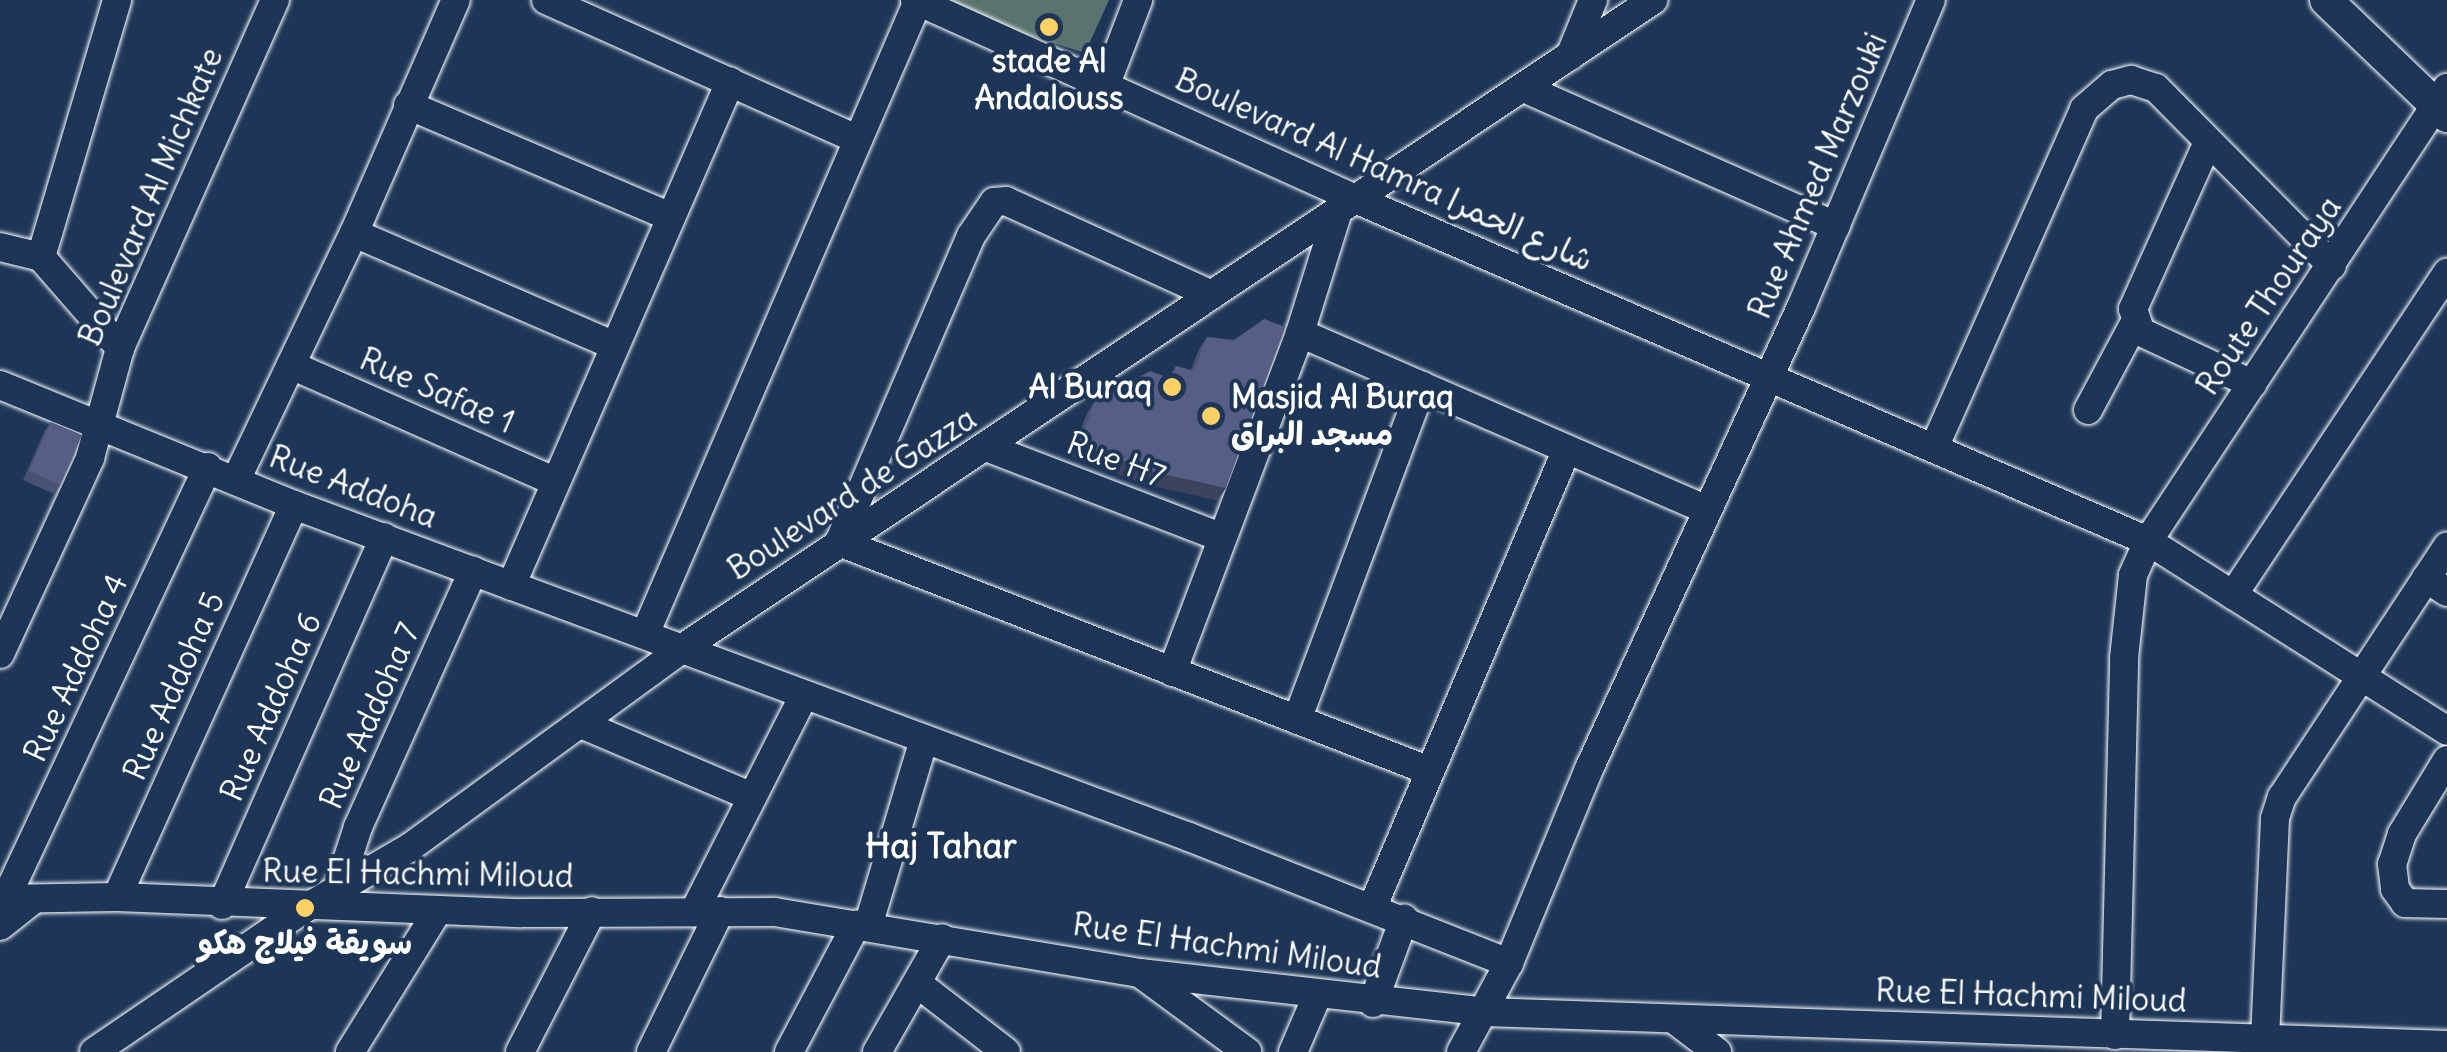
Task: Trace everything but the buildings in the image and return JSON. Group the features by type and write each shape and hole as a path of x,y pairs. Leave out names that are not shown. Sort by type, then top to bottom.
{"main road":[{"path":"2326,0 2443,104"}],"street":[{"path":"41,257 117,0"},
{"name":"Boulevard Al Michkate","path":"0,654 90,458 120,348 276,0"},
{"path":"236,480 354,233 456,0"},
{"path":"546,0 857,139"},
{"path":"1106,84 1138,0"},
{"path":"1570,56 1594,0"},
{"name":"Boulevard de Gazza","path":"94,1052 304,909 338,891 838,542 986,448 1653,0"},
{"name":"Rue Ahmed Marzouki","path":"1468,1049 1769,379 1930,0"},
{"path":"644,634 917,1"},
{"name":"Boulevard Al Hamra شارع الحمرا","path":"917,1 1106,84 1346,203 2148,541 2447,731"},
{"path":"510,586 730,82"},
{"path":"1934,448 2084,108 2112,85 2147,83 2332,266"},
{"path":"1524,88 1836,226"},
{"name":"Route Thouraya","path":"2115,1035 2124,658 2133,575 2148,541 2443,104"},
{"path":"408,106 671,217"},
{"path":"2208,142 2136,292 2136,320 2141,332 2252,384"},
{"path":"1212,296 1006,201 994,202 971,236 838,542 1427,770"},
{"path":"1172,672 1346,203"},
{"path":"354,233 613,345"},
{"path":"0,247 41,257 120,348"},
{"path":"2233,595 2447,273"},
{"path":"2088,410 2136,320"},
{"path":"1300,333 1707,510"},
{"name":"Rue Safae 1","path":"291,365 554,481"},
{"path":"1297,720 1422,386"},
{"name":"Rue Addoha","path":"3,395 98,424 294,505 1373,906 1509,963"},
{"name":"Rue H7","path":"986,448 1221,537"},
{"path":"1373,906 1427,770 1566,451"},
{"name":"Rue Addoha 4","path":"10,905 208,467"},
{"name":"Rue Addoha 5","path":"117,896 294,505"},
{"name":"Rue Addoha 6","path":"222,904 384,537"},
{"path":"2265,1039 2275,818 2296,767 2436,585 2447,546"},
{"name":"Rue Addoha 7","path":"338,891 358,826 472,571"},
{"path":"650,1052 752,798 804,696"},
{"path":"581,724 752,798"},
{"path":"789,1052 862,926 924,739"},
{"path":"2447,760 2402,834 2392,864 2395,890 2405,902 2447,904"},
{"name":"Rue El Hachmi Miloud","path":"10,905 117,896 304,909 706,912 862,926 1140,973 1373,1003 1484,1012 2115,1035 2190,1044 2265,1039 2447,1045"},
{"path":"349,1051 438,910"},
{"path":"520,1052 592,911"},
{"path":"1373,1003 1404,918"},
{"path":"878,1052 942,938"},
{"path":"1140,973 1247,1052"},
{"path":"918,984 1006,1052"},
{"path":"1294,1052 1317,996"},
{"path":"1675,1020 1717,1052"},
{"path":"1928,1027 1959,1052"}],"green space":[{"name":"stade Al Andalouss","path":"919,0 1109,0 1085,53"}],"place":[{"name":"stade Al Andalouss","path":"1049,27"},
{"name":"Al Buraq","path":"1172,387"},
{"name":"Masjid Al Buraq مسجد البراق","path":"1211,416"},
{"name":"سويقة فيلاج هكو","path":"305,908"}],"district":[{"name":"Haj Tahar","path":"941,845"}]}
